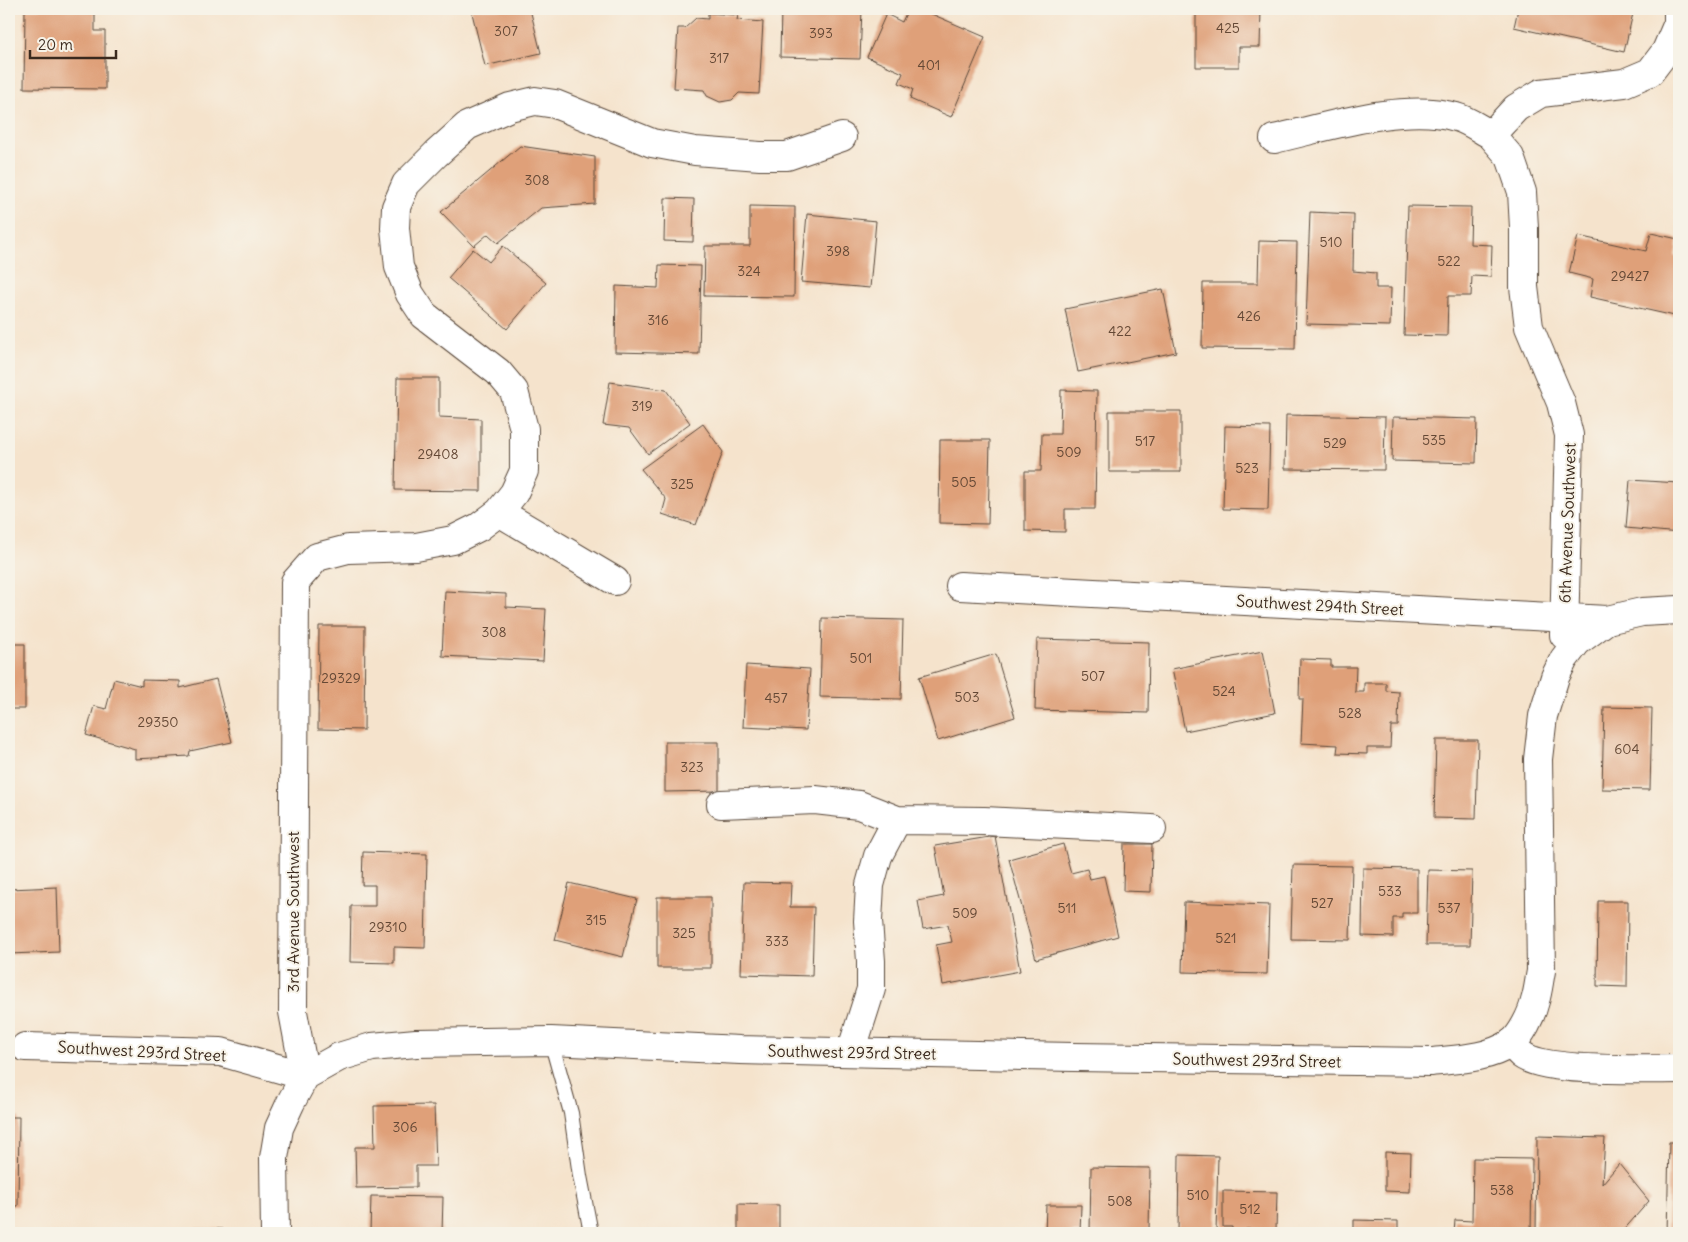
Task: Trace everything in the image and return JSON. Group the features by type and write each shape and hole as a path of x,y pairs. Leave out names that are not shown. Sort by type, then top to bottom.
{"street":[{"path":"1274,139 1377,116 1423,111 1458,117 1491,135 1516,108 1541,93 1624,83 1650,72 1666,51 1678,23 1678,9"},
{"path":"616,580 499,512 514,493 524,471 524,429 514,391 498,372 424,315 410,294 399,267 395,228 396,208 406,184 468,126 510,108 535,101 555,104 652,143 696,151 787,156 842,137"},
{"name":"6th Avenue Southwest","path":"1491,135 1510,157 1522,192 1524,287 1529,327 1561,403 1569,435 1564,659"},
{"name":"3rd Avenue Southwest","path":"306,1076 293,1012 295,582 317,557 348,549 416,547 453,540 479,527 499,512"},
{"name":"Southwest 294th Street","path":"960,586 1607,620 1642,612 1679,610"},
{"name":"6th Avenue Southwest","path":"1511,1043 1528,1022 1536,1000 1541,971 1538,759 1543,716 1555,677 1564,659 1577,642 1607,620"},
{"path":"721,804 815,800 859,804 897,820 984,821 1152,829"},
{"path":"851,1052 871,989 868,920 870,886 878,856 897,820"},
{"name":"Southwest 293rd Street","path":"24,1047 221,1052 306,1076 339,1056 372,1046 416,1043 551,1042 740,1050 1431,1062 1469,1058 1494,1051 1511,1043"},
{"path":"1511,1043 1522,1055 1539,1062 1579,1068 1679,1069"},
{"path":"275,1233 274,1158 279,1128 306,1076"}],"lane":[{"path":"551,1042 571,1113 591,1233"}],"building":[{"path":"25,9 95,9 95,31 105,31 105,89 24,88"},
{"path":"471,9 530,9 541,53 485,66"},
{"path":"781,9 862,9 860,59 780,57"},
{"path":"908,9 920,9 985,37 951,117 910,99 913,89 899,83 903,73 867,57 886,14 902,22"},
{"path":"1196,9 1261,9 1260,47 1239,47 1239,67 1196,67"},
{"path":"1518,9 1634,9 1624,52 1514,27"},
{"path":"708,13 738,15 737,20 763,22 759,94 739,93 732,100 720,102 707,96 704,90 674,88 678,28 685,28 696,18 708,19"},
{"path":"520,146 595,157 595,204 541,208 498,243 488,234 474,246 441,212"},
{"path":"665,198 694,199 693,242 664,241"},
{"path":"750,206 795,207 794,297 704,296 705,246 750,246"},
{"path":"1408,206 1471,207 1470,244 1492,245 1491,277 1472,276 1471,296 1448,296 1447,336 1404,335"},
{"path":"1310,212 1354,214 1353,271 1376,273 1376,288 1391,288 1390,326 1306,324"},
{"path":"807,214 876,221 870,288 801,282"},
{"path":"1651,233 1678,239 1675,256 1679,257 1679,317 1590,297 1593,279 1569,273 1578,236 1646,251"},
{"path":"1259,241 1297,242 1295,349 1202,348 1203,283 1258,283"},
{"path":"503,246 546,283 507,329 448,278 473,249 489,262"},
{"path":"659,265 701,266 699,354 615,352 616,286 658,288"},
{"path":"1163,289 1176,352 1078,372 1065,309"},
{"path":"397,378 439,378 439,417 481,419 481,491 395,490"},
{"path":"610,382 666,390 690,423 648,454 629,428 603,425"},
{"path":"1061,390 1097,391 1095,509 1065,509 1065,532 1025,531 1025,471 1041,471 1042,434 1060,434"},
{"path":"1109,411 1181,411 1181,472 1109,472"},
{"path":"1286,415 1385,417 1384,470 1285,469"},
{"path":"1393,417 1477,419 1476,463 1392,461"},
{"path":"703,424 723,452 696,525 662,514 666,499 641,469"},
{"path":"1225,426 1270,427 1268,510 1223,509"},
{"path":"940,440 990,440 988,524 939,523"},
{"path":"1630,480 1679,483 1679,533 1626,528"},
{"path":"445,591 506,594 506,607 546,609 543,661 442,656"},
{"path":"822,618 903,620 901,699 820,697"},
{"path":"319,626 365,626 364,730 318,729"},
{"path":"1037,639 1149,642 1148,713 1035,710"},
{"path":"9,644 25,644 25,709 9,709"},
{"path":"1263,651 1275,713 1185,731 1172,669"},
{"path":"996,654 1015,717 938,741 919,677"},
{"path":"1300,659 1331,660 1331,667 1356,667 1355,692 1364,692 1364,683 1386,683 1386,691 1399,692 1398,726 1391,726 1390,748 1367,748 1367,754 1337,753 1338,745 1301,743 1303,699 1299,699"},
{"path":"746,665 810,669 806,730 743,727"},
{"path":"114,679 142,686 142,680 180,681 180,688 216,679 232,742 190,751 189,756 135,759 135,749 86,735 94,706 106,709"},
{"path":"1604,707 1652,708 1650,790 1602,789"},
{"path":"1436,740 1478,740 1476,819 1434,818"},
{"path":"665,742 719,742 719,791 665,792"},
{"path":"995,836 1020,971 943,985 936,945 952,942 948,925 923,929 918,901 944,896 935,846"},
{"path":"1063,844 1071,873 1087,869 1090,879 1104,876 1118,936 1036,959 1009,859"},
{"path":"1124,844 1152,844 1151,892 1123,891"},
{"path":"363,852 427,854 425,948 394,947 394,963 350,962 351,906 375,906 375,885 362,885"},
{"path":"1293,865 1352,866 1350,940 1291,939"},
{"path":"1363,868 1417,869 1417,913 1402,913 1402,918 1393,918 1393,937 1362,936"},
{"path":"1428,870 1472,871 1470,945 1426,945"},
{"path":"744,882 791,883 790,907 814,907 812,976 741,974"},
{"path":"569,883 637,899 623,957 555,940"},
{"path":"57,887 59,952 9,954 9,889"},
{"path":"657,897 711,897 711,968 657,968"},
{"path":"1598,901 1628,901 1627,987 1597,986"},
{"path":"1184,902 1269,905 1267,974 1182,972"},
{"path":"434,1105 436,1166 416,1166 416,1187 356,1188 355,1147 375,1147 374,1106"},
{"path":"9,1117 19,1117 18,1206 9,1206"},
{"path":"1537,1136 1605,1138 1602,1184 1619,1164 1649,1201 1621,1233 1536,1233"},
{"path":"1669,1142 1679,1142 1679,1233 1667,1233"},
{"path":"1385,1152 1411,1153 1410,1192 1385,1191"},
{"path":"1179,1155 1218,1156 1216,1233 1178,1233"},
{"path":"1473,1158 1532,1159 1531,1233 1454,1233 1455,1220 1472,1221"},
{"path":"1091,1167 1150,1168 1149,1233 1090,1233"},
{"path":"1223,1191 1277,1192 1276,1230 1246,1229 1246,1233 1232,1233 1232,1227 1223,1227"},
{"path":"371,1196 443,1197 442,1233 370,1233"},
{"path":"738,1204 779,1205 779,1233 738,1233"},
{"path":"1046,1205 1081,1205 1080,1233 1045,1233"},
{"path":"1354,1220 1398,1221 1398,1233 1354,1233"},
{"path":"192,1228 223,1229 223,1233 192,1233"}]}
